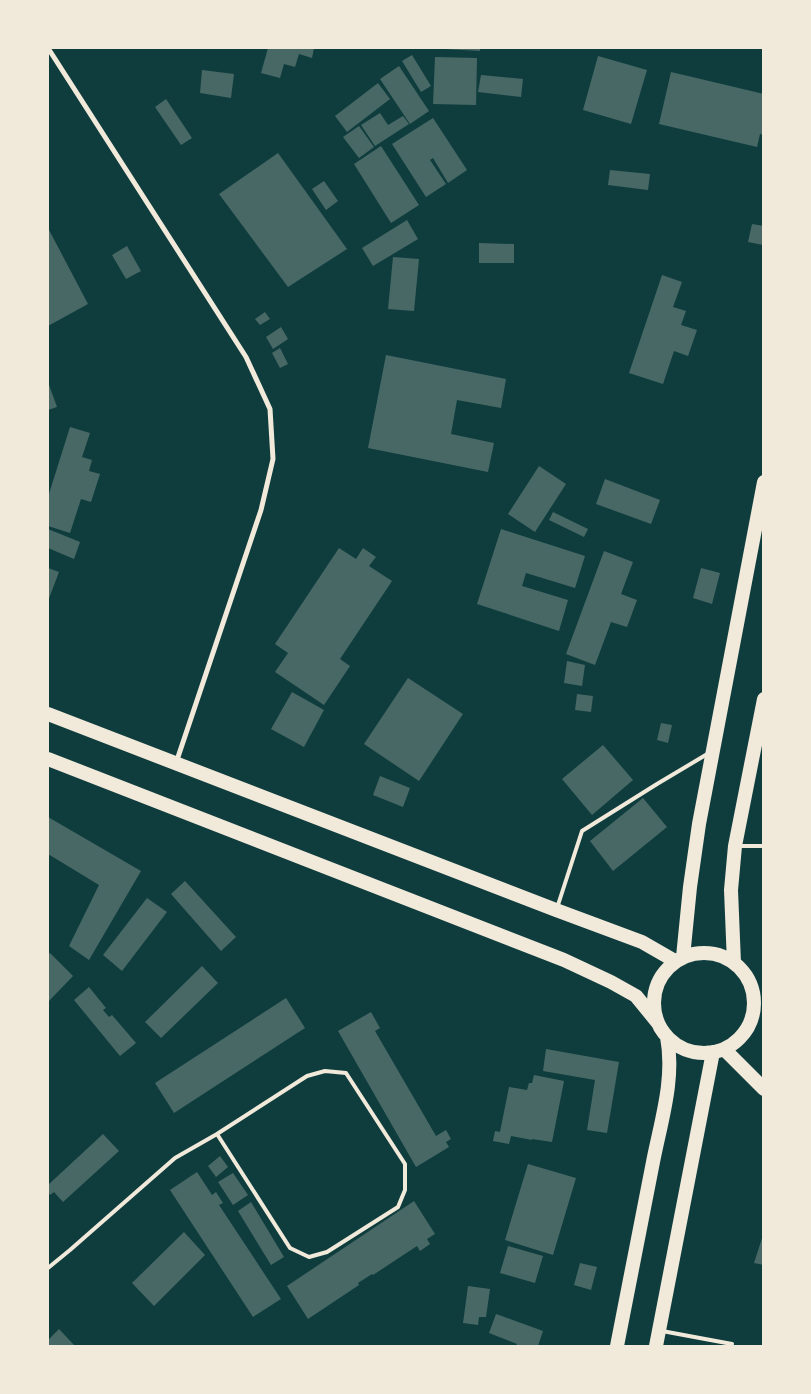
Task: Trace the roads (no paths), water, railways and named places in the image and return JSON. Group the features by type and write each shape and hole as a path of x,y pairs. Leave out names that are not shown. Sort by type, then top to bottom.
{"highway":[{"path":"679,959 699,824 764,482"},
{"path":"734,963 731,890 735,846 763,705"},
{"path":"48,714 556,910 626,935 679,959"},
{"path":"48,759 564,960 636,996 667,1037 688,1051 701,1053 719,1050 734,1043 742,1034 752,1014 753,997 749,981 734,963 723,956 710,952 696,952 679,959 663,974 655,989 654,1006 658,1023"},
{"path":"749,981 764,988"},
{"path":"617,1346 670,1070 667,1037"},
{"path":"719,1050 764,1089"},
{"path":"656,1346 693,1154 719,1050"}],"street":[{"path":"48,48 246,357 270,409 273,459 261,510 176,764"}],"lane":[{"path":"556,910 582,831 713,751"},
{"path":"735,846 764,846"},
{"path":"48,1268 175,1158 217,1134 308,1076 325,1071 346,1073 404,1164 405,1190 398,1208 327,1252 309,1256 290,1248 217,1134"},
{"path":"660,1331 732,1344"}]}
